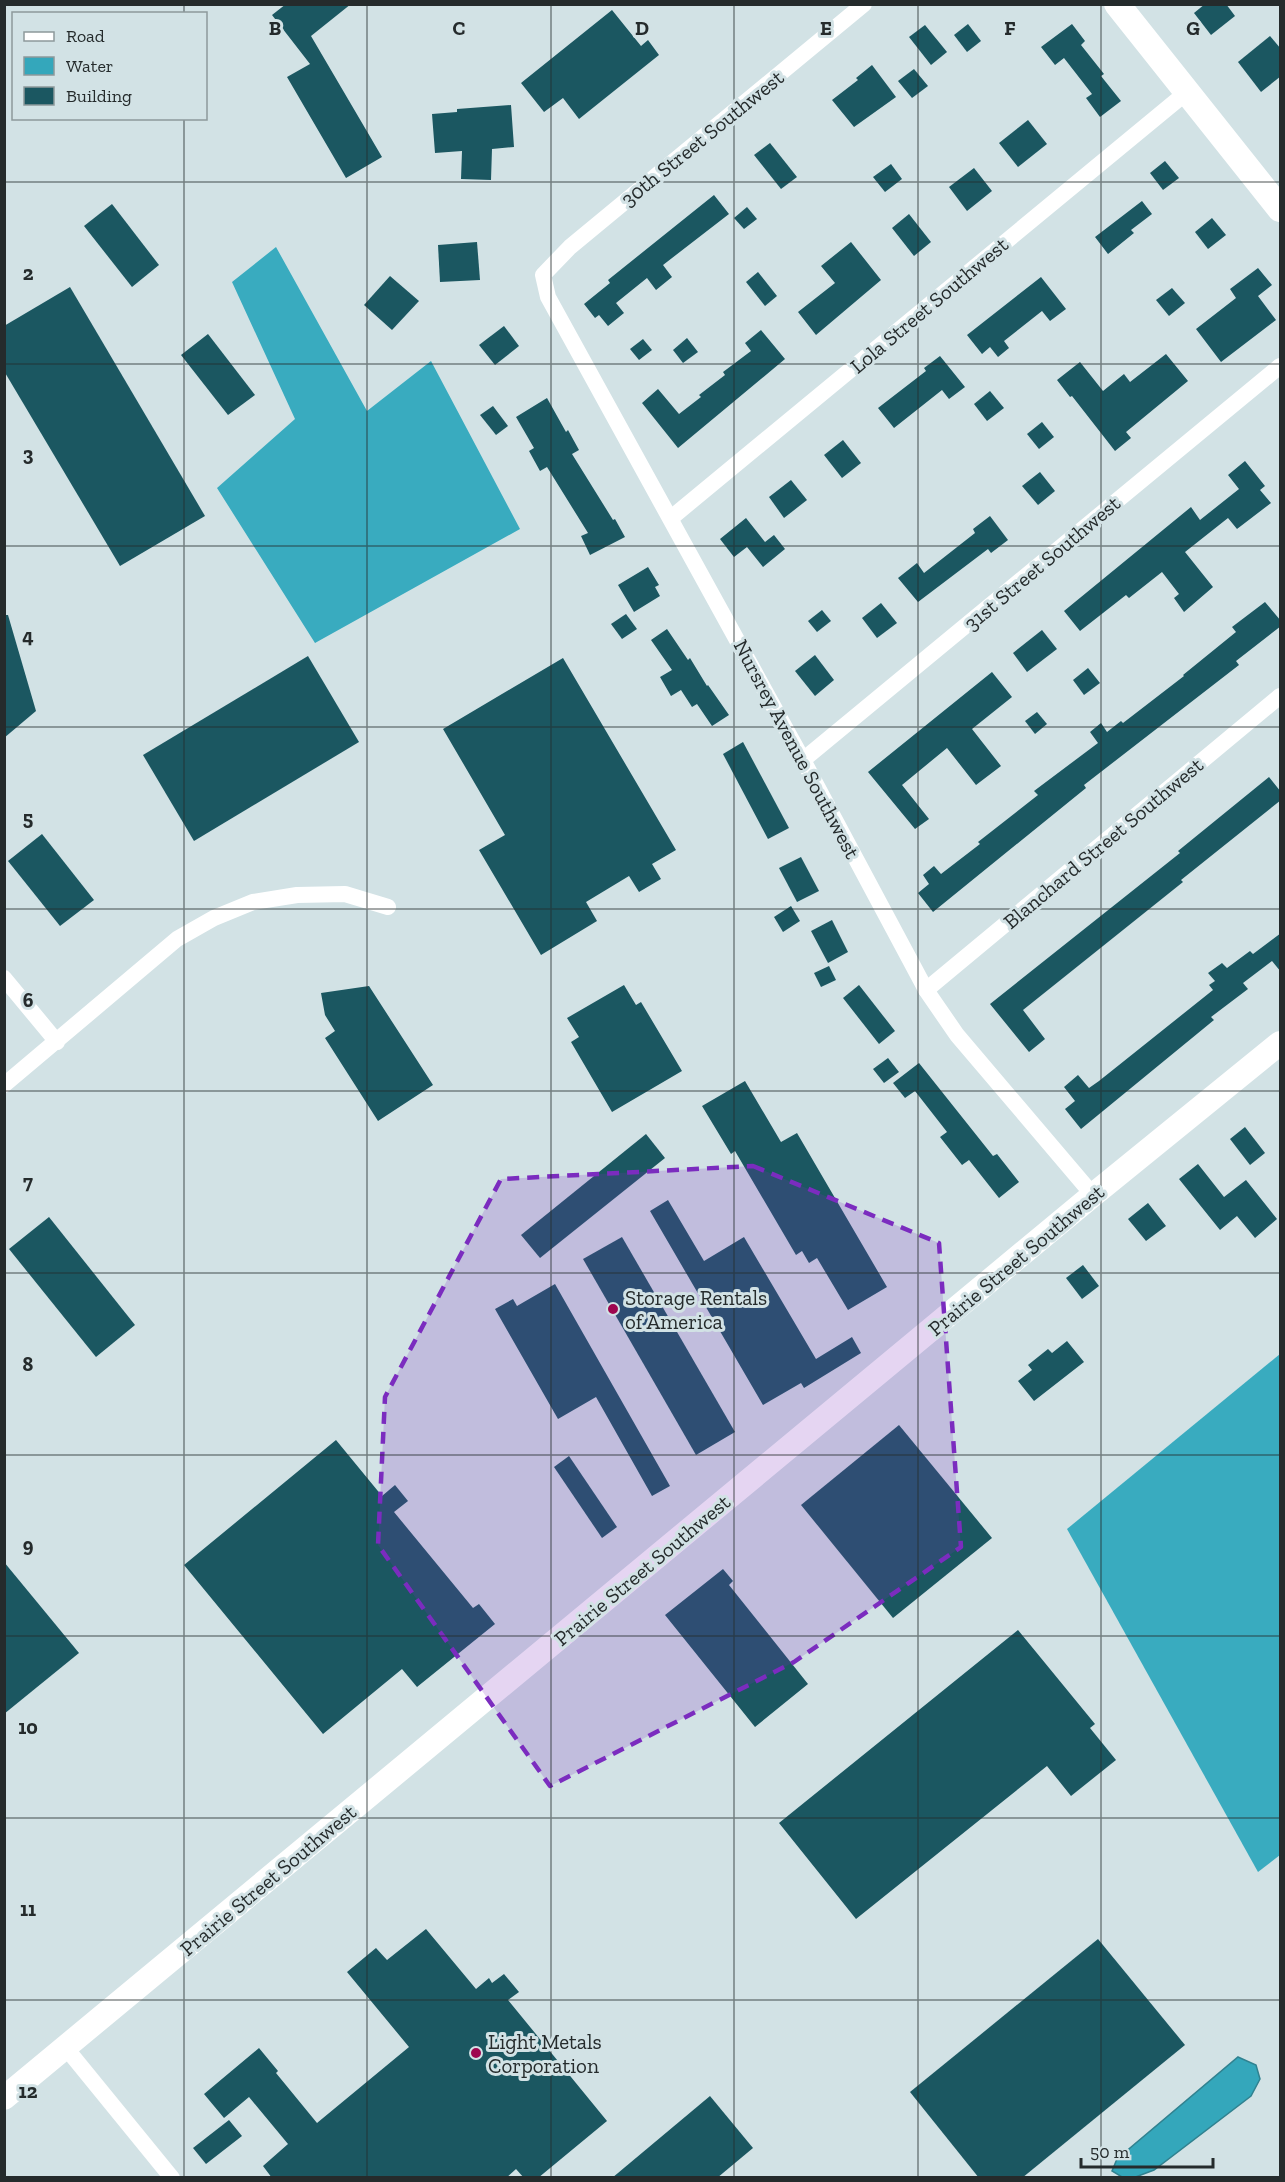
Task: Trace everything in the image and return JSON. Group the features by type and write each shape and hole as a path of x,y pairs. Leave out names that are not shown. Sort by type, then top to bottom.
{"main road":[{"path":"1117,4 1281,209"}],"street":[{"name":"30th Street Southwest","path":"543,275 570,247 864,4"},
{"name":"Lola Street Southwest","path":"671,518 1187,92"},
{"name":"Nursrey Avenue Southwest","path":"543,275 548,297 671,518 926,990 957,1035 1093,1195"},
{"name":"31st Street Southwest","path":"803,760 1281,366"},
{"name":"Blanchard Street Southwest","path":"926,990 1281,696"},
{"path":"4,1085 177,939 220,915 253,902 297,895 345,894 388,907"},
{"path":"4,978 57,1042"},
{"name":"Prairie Street Southwest","path":"4,2098 1093,1195 1281,1042"},
{"path":"66,2048 172,2178"}],"highlighted area":[{"path":"753,1166 939,1243 961,1547 794,1662 550,1786 378,1545 385,1397 501,1179"}],"shaded area":[{"path":"276,247 367,411 431,361 520,529 315,643 217,488 295,419 232,282"},
{"path":"1280,1354 1280,1855 1258,1872 1067,1529"}],"water":[{"path":"1238,2057 1256,2065 1260,2079 1251,2096 1154,2170 1133,2178 1122,2177 1112,2171 1117,2159"}],"building":[{"path":"286,4 351,4 311,36 382,157 346,178 287,77 310,64 272,15"},
{"path":"1205,4 1226,4 1235,16 1211,35 1194,13"},
{"path":"612,10 641,46 648,40 659,55 579,119 563,98 544,112 521,83"},
{"path":"968,24 981,41 967,52 954,35"},
{"path":"1072,24 1085,41 1081,45 1104,74 1101,76 1121,101 1100,117 1086,98 1092,94 1064,58 1055,65 1041,47"},
{"path":"925,25 947,52 931,65 909,37"},
{"path":"1270,36 1281,49 1281,76 1261,92 1238,62"},
{"path":"872,65 896,97 854,127 832,100 858,80 856,78"},
{"path":"914,69 928,86 912,98 898,81"},
{"path":"511,105 514,147 492,149 491,180 461,179 462,151 435,153 432,114 457,112 457,109"},
{"path":"1028,120 1047,144 1018,167 999,143"},
{"path":"770,143 797,177 781,189 754,155"},
{"path":"1165,161 1179,178 1163,190 1150,173"},
{"path":"891,164 902,179 885,192 873,177"},
{"path":"974,168 992,191 967,211 949,187"},
{"path":"714,195 729,214 663,265 672,277 656,290 647,278 616,303 624,313 608,326 599,315 595,318 584,304 610,283 608,280"},
{"path":"1142,201 1152,214 1131,230 1134,233 1108,254 1095,237"},
{"path":"112,204 159,265 132,287 84,226"},
{"path":"747,207 757,219 744,229 734,218"},
{"path":"909,214 931,242 914,256 892,228"},
{"path":"1212,218 1226,235 1208,249 1195,232"},
{"path":"477,242 480,280 440,282 438,245"},
{"path":"851,242 881,280 816,335 798,312 835,283 821,266"},
{"path":"1258,268 1272,285 1258,296 1276,320 1221,362 1196,329 1236,298 1230,289"},
{"path":"758,272 777,296 765,306 746,282"},
{"path":"390,276 419,301 392,330 364,305"},
{"path":"1041,277 1066,309 1050,321 1042,311 1004,341 1009,348 998,357 990,347 982,354 967,335"},
{"path":"70,287 205,516 120,566 4,371 4,326"},
{"path":"1172,288 1185,303 1169,316 1156,300"},
{"path":"504,326 519,346 495,365 479,345"},
{"path":"761,330 785,359 678,448 642,403 658,389 679,414 725,375 723,372 751,351 745,343"},
{"path":"208,334 255,395 228,415 181,355"},
{"path":"687,338 698,352 683,363 673,350"},
{"path":"643,339 652,350 639,360 630,349"},
{"path":"1166,354 1188,381 1126,432 1131,438 1115,451 1057,380 1080,362 1103,391 1124,374 1130,382"},
{"path":"940,356 965,387 949,399 942,390 894,428 878,408 926,371 924,368"},
{"path":"990,391 1004,408 987,421 974,404"},
{"path":"547,398 579,450 572,454 625,537 590,555 581,536 588,533 547,467 540,471 529,451 534,448 516,417"},
{"path":"493,406 508,426 496,435 480,415"},
{"path":"1042,422 1054,437 1039,449 1027,434"},
{"path":"843,440 861,463 842,478 824,455"},
{"path":"1245,461 1265,486 1260,490 1271,503 1237,529 1228,518 1185,552 1213,587 1184,612 1174,598 1179,594 1162,572 1129,598 1126,595 1080,631 1064,611 1191,507 1200,520 1239,489 1228,475"},
{"path":"1040,472 1055,491 1038,505 1022,486"},
{"path":"791,480 807,500 784,518 769,497"},
{"path":"990,516 1008,540 991,553 988,549 918,602 898,578 917,563 924,573 975,533 973,529"},
{"path":"746,518 765,542 774,535 785,549 763,567 747,547 734,557 720,539"},
{"path":"648,567 659,585 655,587 660,596 634,612 618,585"},
{"path":"1265,602 1281,621 1281,626 1236,661 1239,665 1084,785 1086,788 933,912 918,893 929,884 923,875 934,866 941,874 980,844 978,842 1038,795 1034,791 1098,743 1090,732 1101,723 1107,732 1121,721 1123,723 1236,632 1232,627"},
{"path":"881,603 897,623 877,638 862,618"},
{"path":"822,610 831,621 817,632 808,621"},
{"path":"626,614 637,629 622,639 611,624"},
{"path":"4,615 8,615 36,711 4,738"},
{"path":"667,629 729,715 712,726 697,704 692,707 681,690 671,696 660,677 672,670 651,640"},
{"path":"1042,630 1057,649 1027,672 1013,653"},
{"path":"815,655 834,680 815,696 795,671"},
{"path":"308,656 359,742 194,841 143,755"},
{"path":"563,658 676,850 652,864 661,879 639,892 629,876 586,902 597,921 541,955 479,850 505,835 443,729"},
{"path":"1088,668 1100,683 1084,695 1073,680"},
{"path":"992,672 1012,697 972,729 1001,766 976,785 947,748 902,785 929,819 915,829 868,772"},
{"path":"1037,712 1047,724 1035,734 1025,721"},
{"path":"743,742 789,828 768,839 723,754"},
{"path":"1269,777 1281,792 1281,800 1023,1010 1045,1039 1029,1052 990,1004 1180,853 1178,851"},
{"path":"42,834 94,900 60,926 8,861"},
{"path":"801,857 819,891 797,902 779,868"},
{"path":"791,906 800,921 783,932 774,917"},
{"path":"832,920 848,952 828,963 811,931"},
{"path":"1281,933 1281,972 1272,961 1243,983 1248,989 1211,1017 1214,1020 1081,1129 1065,1109 1075,1101 1064,1087 1078,1075 1089,1088 1099,1081 1213,990 1209,985 1215,981 1208,973 1222,963 1227,968 1250,951 1253,954"},
{"path":"829,966 836,980 821,987 814,973"},
{"path":"624,985 636,1005 641,1002 682,1071 612,1112 571,1042 579,1037 567,1018"},
{"path":"859,985 895,1031 879,1044 843,998"},
{"path":"369,986 433,1085 378,1121 325,1038 335,1031 325,1015 321,993"},
{"path":"888,1058 899,1072 884,1083 873,1069"},
{"path":"919,1063 993,1156 997,1154 1019,1182 999,1198 969,1160 962,1165 940,1137 947,1132 915,1091 905,1098 893,1083"},
{"path":"745,1081 781,1142 797,1133 887,1287 848,1310 817,1258 809,1263 802,1251 796,1255 735,1151 731,1154 702,1106"},
{"path":"1245,1127 1265,1153 1250,1165 1230,1139"},
{"path":"646,1134 665,1158 540,1258 521,1235"},
{"path":"1198,1164 1224,1197 1246,1180 1277,1219 1255,1238 1237,1216 1220,1230 1179,1179"},
{"path":"668,1200 704,1261 744,1237 816,1359 852,1337 861,1353 804,1388 801,1383 763,1405 650,1211"},
{"path":"1148,1203 1166,1226 1146,1241 1128,1219"},
{"path":"49,1217 135,1325 96,1357 9,1249"},
{"path":"622,1237 735,1432 696,1455 583,1259"},
{"path":"1083,1265 1099,1286 1082,1299 1066,1278"},
{"path":"555,1284 670,1486 652,1496 596,1397 558,1419 495,1309 513,1299 517,1306"},
{"path":"1067,1341 1084,1362 1034,1401 1018,1381 1032,1370 1028,1365 1048,1349 1052,1353"},
{"path":"899,1425 992,1538 893,1618 801,1505"},
{"path":"336,1440 382,1496 395,1485 408,1501 394,1512 473,1608 479,1604 495,1624 417,1687 402,1669 323,1734 184,1565"},
{"path":"569,1456 617,1527 602,1538 554,1467"},
{"path":"4,1562 79,1653 4,1714"},
{"path":"723,1569 733,1581 729,1585 808,1684 755,1727 665,1615"},
{"path":"1018,1630 1095,1724 1090,1728 1116,1760 1071,1796 1047,1766 856,1919 779,1823"},
{"name":"Light Metals Corporation","path":"426,1929 476,1989 489,1978 492,1983 504,1974 519,1992 508,2000 607,2121 538,2178 524,2178 516,2169 506,2178 272,2178 263,2166 288,2144 249,2097 224,2118 204,2094 259,2048 278,2071 276,2073 317,2123 409,2047 347,1972 376,1948 387,1960"},
{"path":"1098,1939 1185,2045 1022,2178 979,2178 910,2092"},
{"path":"710,2096 753,2148 717,2178 612,2178"},
{"path":"229,2120 242,2136 206,2164 193,2148"}],"place":[{"name":"Storage Rentals of America","path":"613,1309"},
{"name":"Light Metals Corporation","path":"476,2053"}]}
